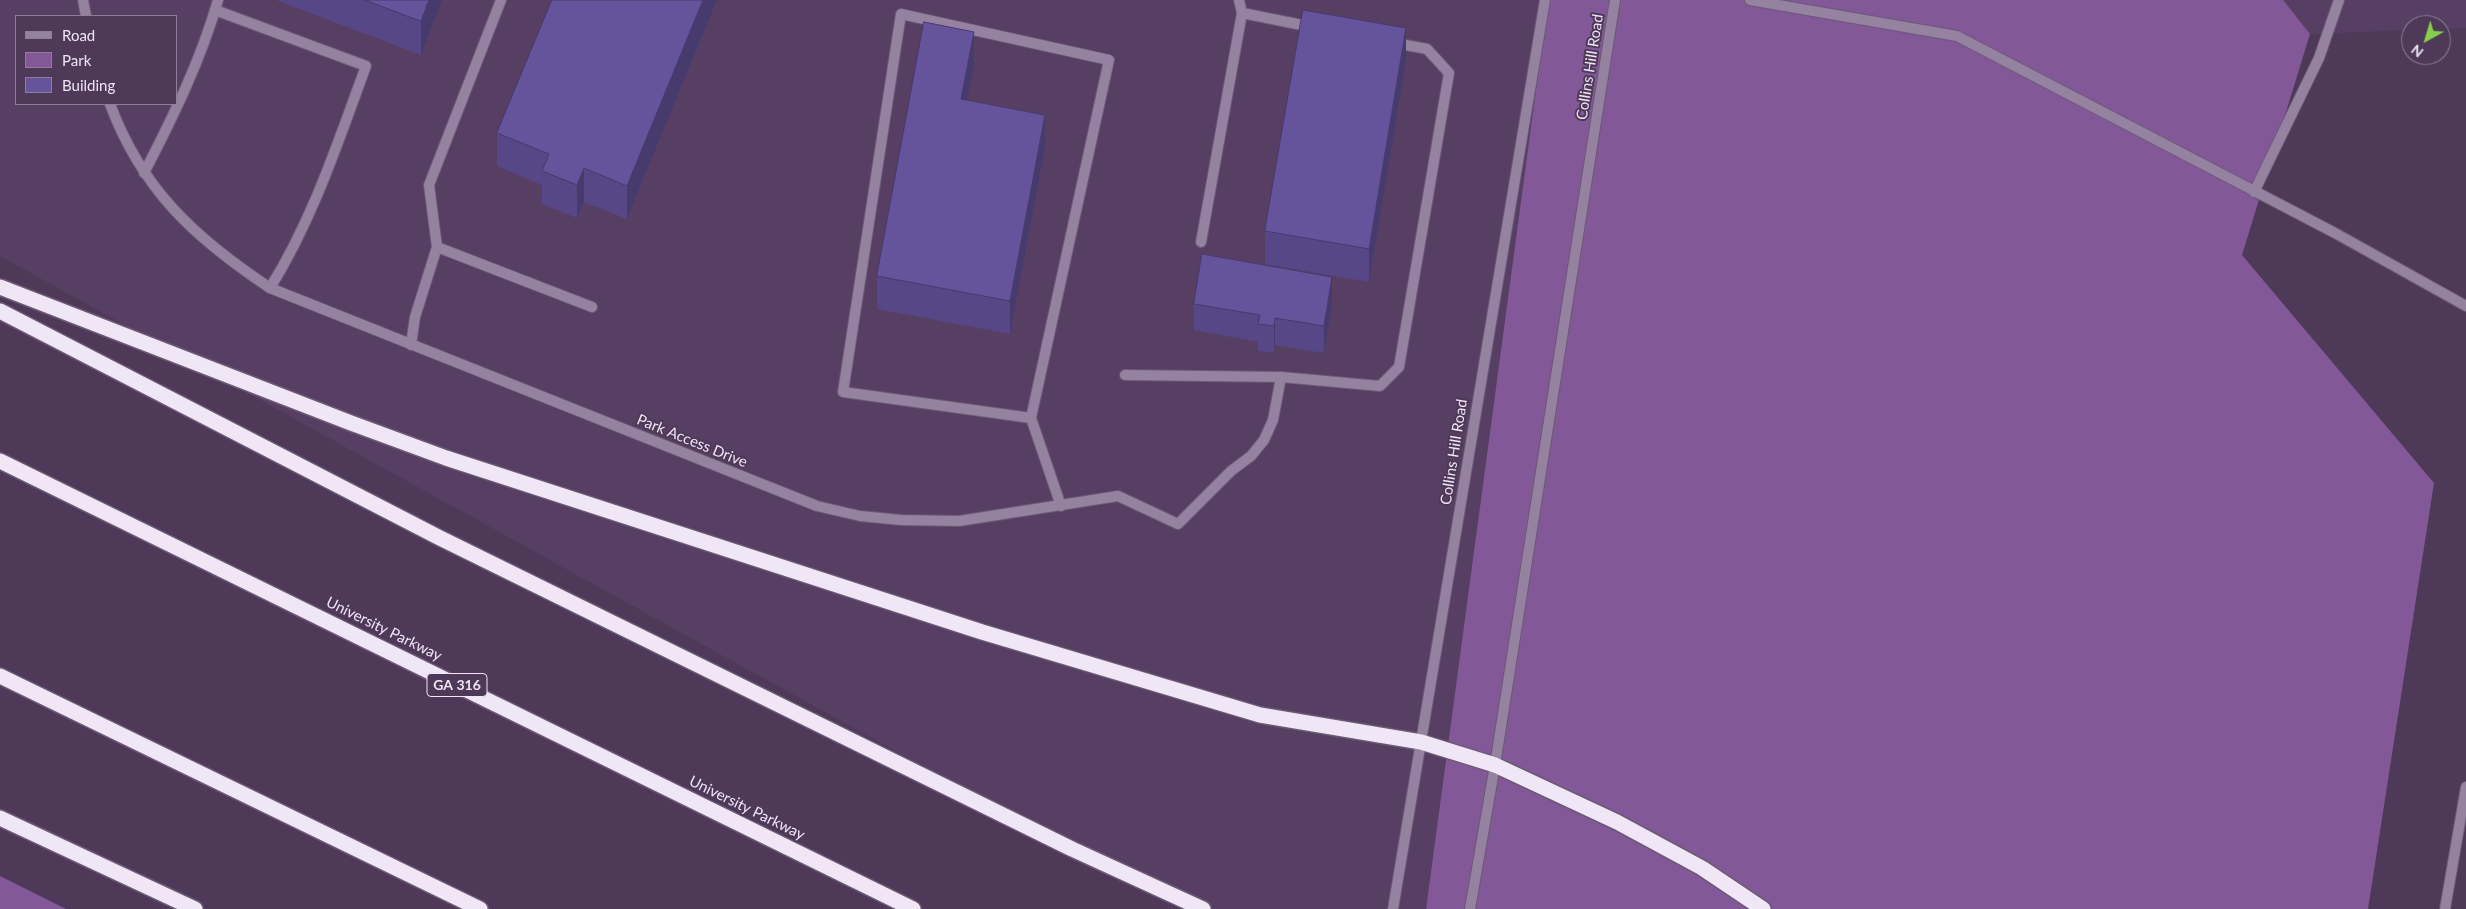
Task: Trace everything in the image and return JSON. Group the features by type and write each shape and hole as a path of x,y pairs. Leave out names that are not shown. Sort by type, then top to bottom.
{"highway":[{"path":"0,288 446,458 982,632 1260,715 1421,742 1495,764 1702,868 1763,909"},
{"path":"0,311 449,542 1072,849 1202,909"},
{"name":"University Parkway","path":"0,460 914,909"},
{"path":"0,676 480,909"},
{"path":"0,818 196,909"}],"street":[{"path":"83,0 86,15"},
{"path":"411,345 415,316 437,247 429,185 501,0"},
{"path":"1201,242 1242,13 1239,0"},
{"name":"Collins Hill Road","path":"1393,909 1545,0"},
{"name":"Collins Hill Road","path":"1470,909 1495,764 1615,0"},
{"path":"1750,0 1957,36 2334,233 2466,306"},
{"path":"2254,192 2319,58 2339,0"},
{"path":"178,104 209,30 216,5 366,66 329,167 289,256 270,288"},
{"path":"1242,13 1320,28"},
{"path":"1031,418 843,392 901,14 1109,60 1031,418 1060,506"},
{"path":"1125,375 1281,377 1380,386 1400,367 1449,73 1427,49 1388,41"},
{"name":"Park Access Drive","path":"110,105 117,122 144,173 169,205 197,235 270,288 817,506 860,516 901,520 959,521 1118,496 1178,524 1231,472 1251,456 1264,440 1273,420 1281,377"},
{"path":"144,173 177,105"},
{"path":"437,247 592,307"},
{"path":"2445,909 2466,787"}],"shaded area":[{"path":"0,0 1548,0 1426,909 1181,909 0,256"},
{"path":"1833,0 2466,0 2466,28 2451,29 2451,15 2401,15 2401,30 2310,34"}],"green space":[{"path":"1548,0 2283,0 2310,34 2242,255 2434,483 2368,909 1426,909"},
{"path":"0,876 66,909 0,909"}],"building":[{"path":"365,0 429,0 421,21"},
{"path":"552,0 703,0 627,186 584,168 577,185 542,171 549,154 497,133"},
{"path":"1303,10 1406,28 1369,249 1265,231"},
{"path":"924,22 974,32 961,99 1045,115 1010,301 877,276"},
{"path":"1202,254 1332,277 1324,326 1275,318 1274,326 1258,324 1260,315 1194,304"}]}
